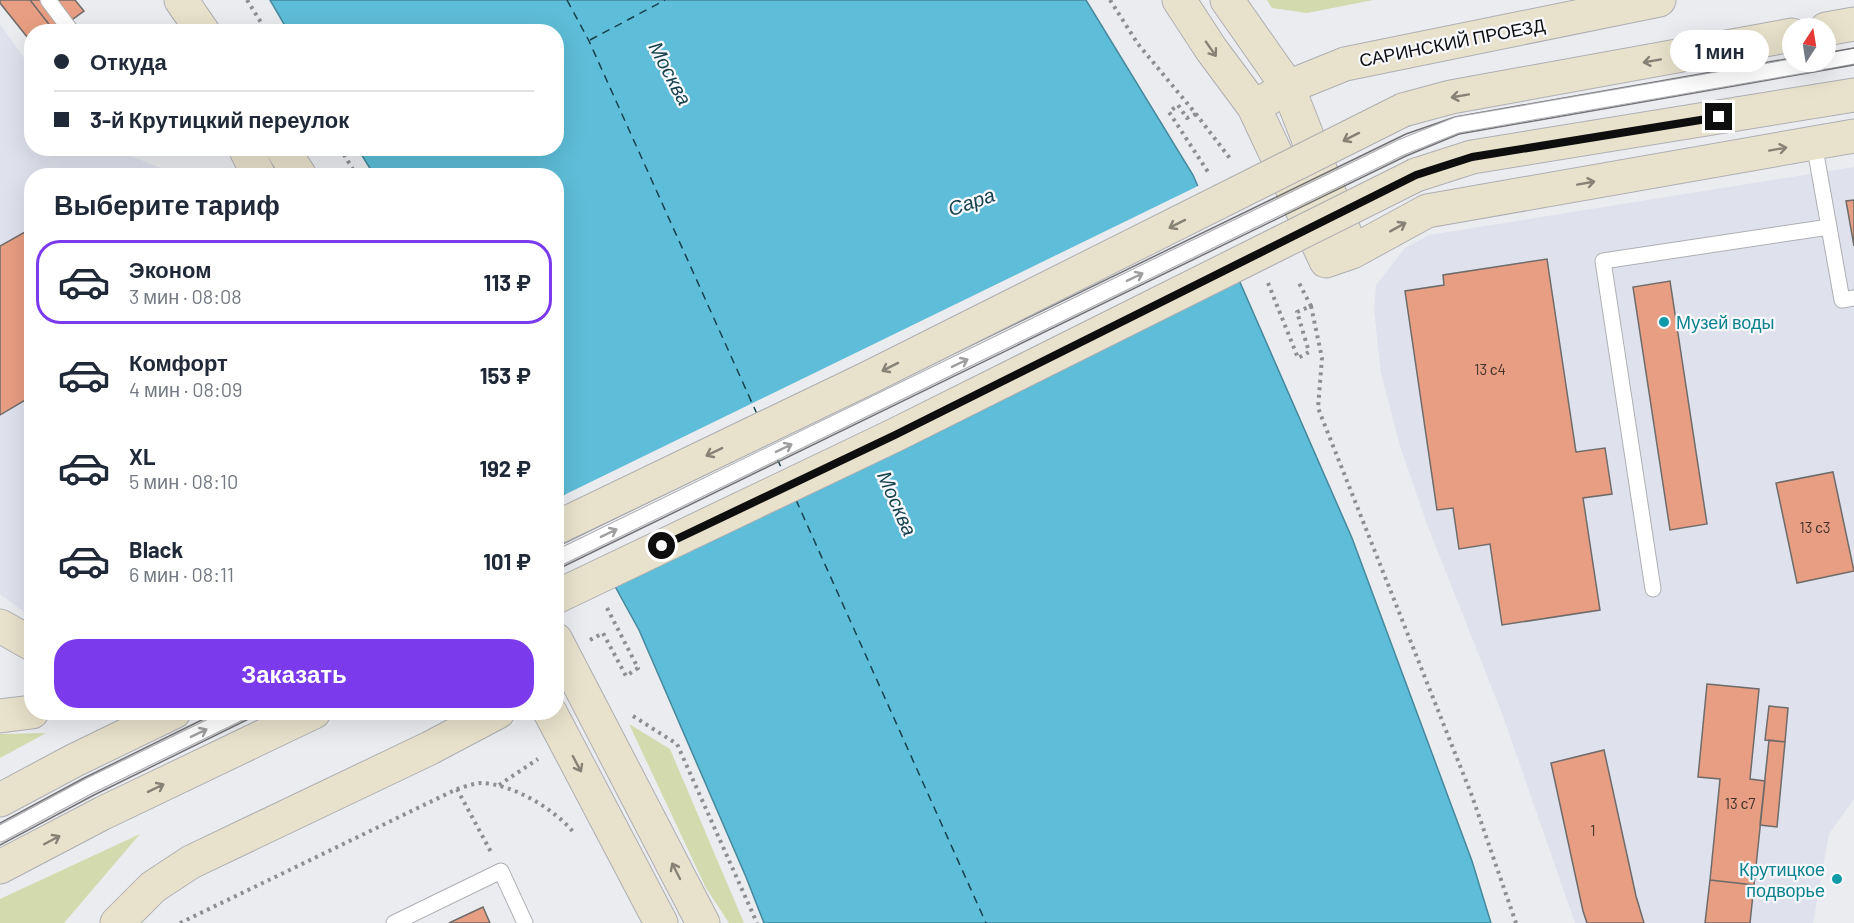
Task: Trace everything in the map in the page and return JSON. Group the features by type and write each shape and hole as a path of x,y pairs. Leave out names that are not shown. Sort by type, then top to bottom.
{"main road":[{"path":"157,0 171,24"},
{"path":"181,0 198,24"},
{"path":"1179,0 1211,49 1254,107 1339,256"},
{"path":"1227,0 1288,87 1339,256"},
{"name":"САРИНСКИЙ ПРОЕЗД","path":"1254,107 1288,87 1352,62 1659,0"},
{"path":"1836,27 1854,24"},
{"path":"564,524 868,378 1403,110 1451,97 1782,37"},
{"path":"564,593 895,435 1416,175 1472,157 1854,95"},
{"path":"1339,256 1427,211 1854,136"},
{"path":"0,626 24,640"},
{"path":"572,641 565,675 703,923"},
{"path":"0,716 24,713"},
{"path":"0,867 165,720"},
{"path":"0,800 89,786 290,720"},
{"path":"117,923 153,887 190,862 430,748 483,720"},
{"path":"554,720 661,923"}],"lane":[{"path":"48,0 66,24"},
{"path":"1836,59 1854,56"},
{"path":"564,555 1402,147 1457,125 1782,68"},
{"path":"1814,143 1842,300 1854,298"},
{"path":"1653,589 1603,261 1829,227"},
{"path":"0,834 89,786 225,720"},
{"path":"394,923 501,871 525,923"}],"path":[{"path":"247,0 262,24"},
{"path":"1110,0 1138,44 1164,75"},
{"path":"1196,114 1187,118 1178,105 1168,112 1209,175 1202,179"},
{"path":"1264,273 1298,358 1309,352 1297,312"},
{"path":"1311,306 1322,358 1318,408 1472,796 1516,923"},
{"path":"572,641 603,633 626,675 638,668 606,605"},
{"path":"625,711 677,744 757,923"},
{"path":"180,923 457,789 479,783 499,785 543,805 570,827 575,835"},
{"path":"457,789 501,871"}],"shaded area":[{"path":"0,24 24,58 24,156 131,156 160,168 24,168 24,612 0,594"},
{"path":"1854,167 1854,799 1829,834 1813,923 1575,923 1503,716 1428,527 1400,446 1381,373 1374,310 1376,285 1405,248 1429,235"}],"green space":[{"path":"1267,0 1373,0 1307,13 1272,8"},
{"path":"629,724 670,749 744,923 729,923 706,888"},
{"path":"46,733 0,758 0,734"},
{"path":"140,834 64,923 0,923 0,899"}],"water":[{"path":"270,0 1086,0 1193,175 1352,538 1472,861 1491,923 764,923 639,630 564,494 564,168 370,168 362,156 564,156 564,24 284,24"}],"pier":[{"path":"1200,185 1242,279 612,587 564,500 564,495"}],"building":[{"path":"0,0 30,0 49,24 24,24 24,33"},
{"path":"30,0 75,0 84,11 66,24 49,24"},
{"path":"1854,200 1854,246 1846,201"},
{"path":"24,232 24,401 0,415 0,246"},
{"path":"1547,259 1576,452 1605,448 1612,494 1583,498 1600,610 1502,625 1490,544 1459,549 1453,508 1437,510 1405,291 1444,285 1443,275"},
{"path":"1670,281 1707,524 1670,530 1633,287"},
{"path":"1833,472 1854,571 1797,583 1776,483"},
{"path":"1707,684 1759,689 1750,779 1765,781 1754,885 1710,880 1720,779 1698,777"},
{"path":"1769,706 1788,708 1785,742 1765,740"},
{"path":"1769,740 1785,742 1777,827 1760,825"},
{"path":"1604,750 1644,923 1587,923 1583,911 1551,763"},
{"path":"1710,880 1754,885 1750,923 1705,923"},
{"path":"483,907 490,923 449,923"}],"ferry route":[{"path":"567,0 589,41 757,414"},
{"path":"590,40 665,0"},
{"path":"777,459 783,471"},
{"path":"796,500 986,923"}],"tram line":[{"path":"1836,51 1854,48"},
{"path":"564,543 1406,134 1455,117 1782,60"},
{"path":"564,566 1406,156 1459,134 1854,65"},
{"path":"0,823 84,778 202,720"},
{"path":"0,845 94,795 247,720"}],"place":[{"name":"Музей воды","path":"1664,322"},
{"name":"Крутицкое подворье","path":"1837,879"}],"route":[{"path":"662,546 895,435 1416,175 1472,157 1719,117"}],"water label":[{"name":"Москва","path":"671,73"},
{"name":"Сара","path":"971,201"},
{"name":"Москва","path":"898,503"}]}
